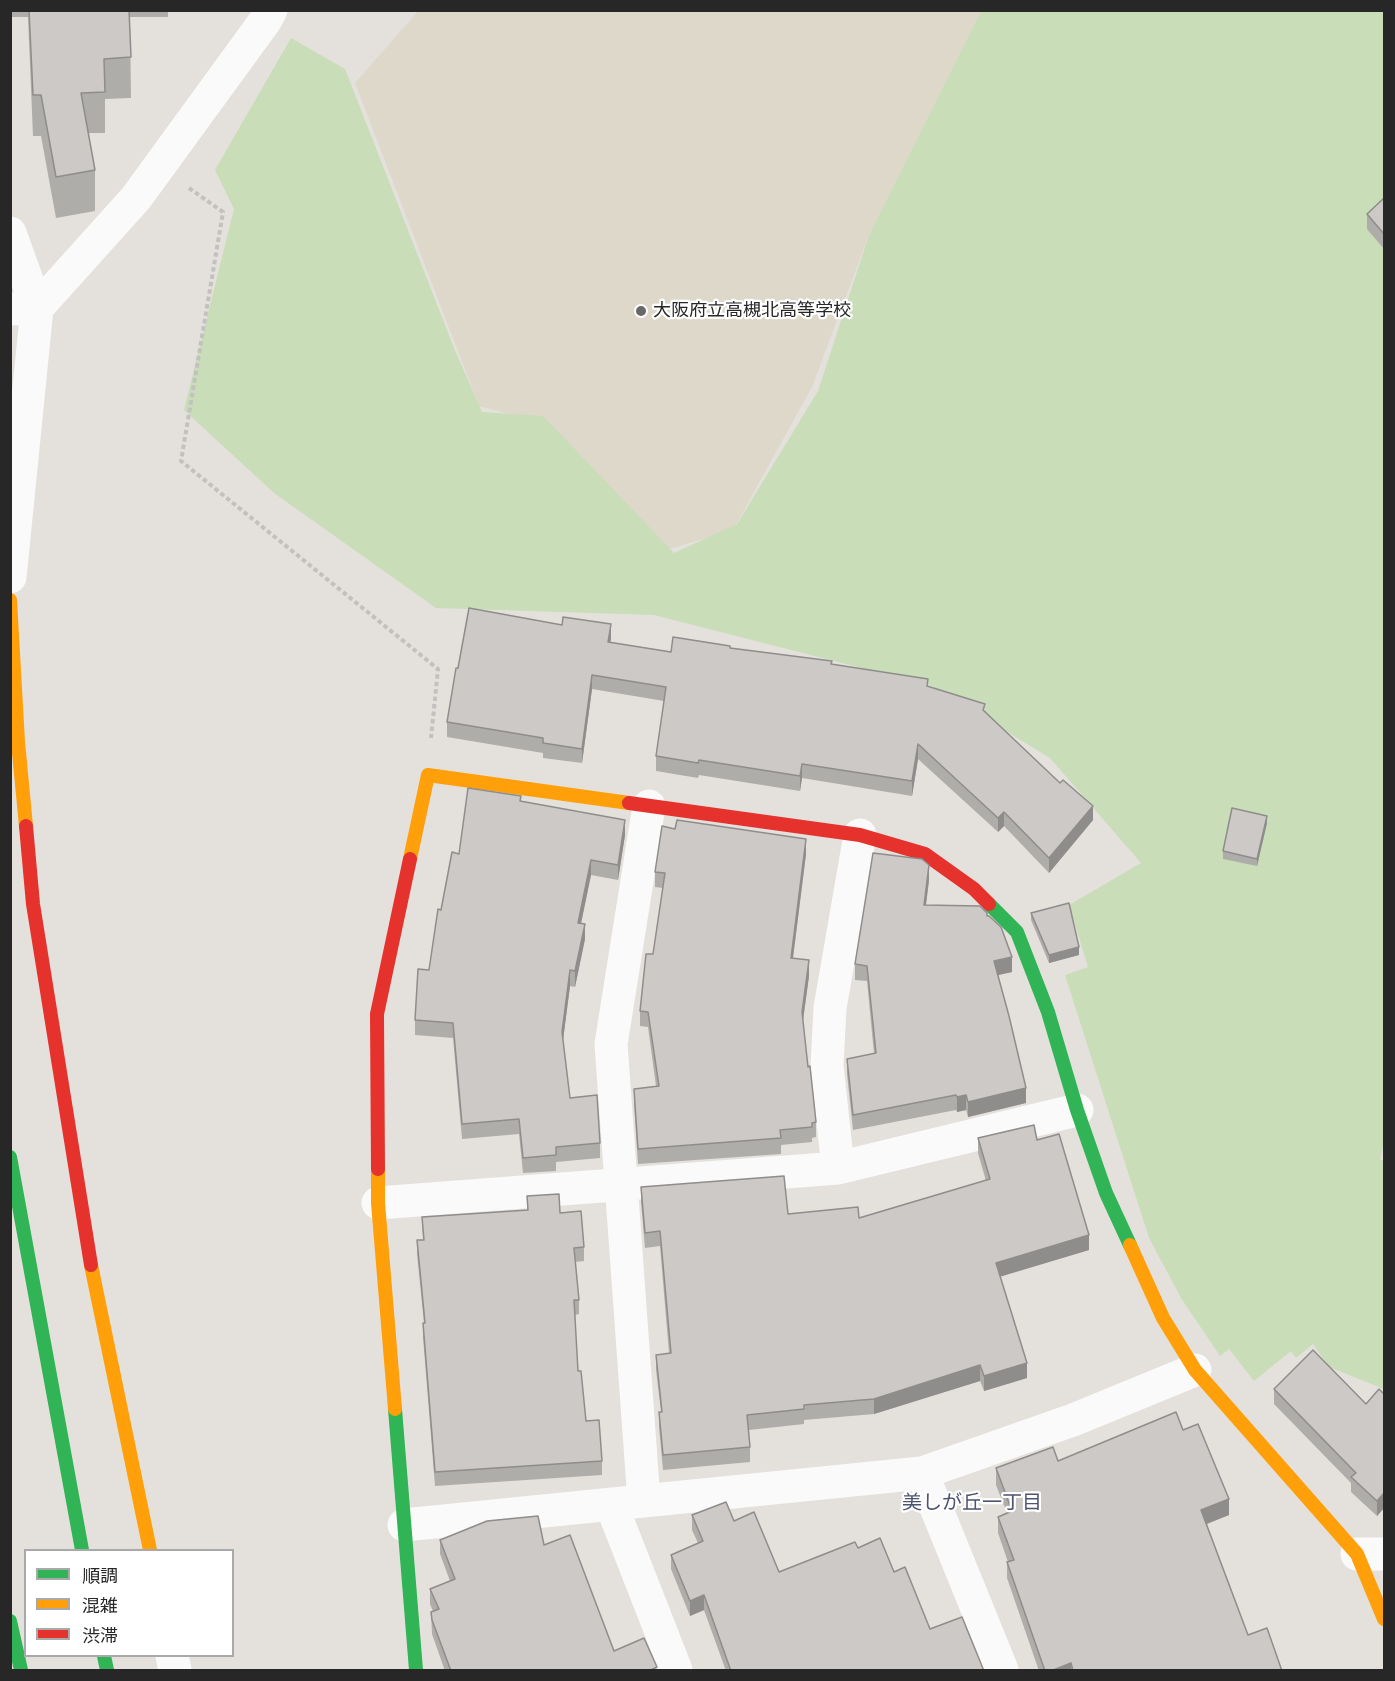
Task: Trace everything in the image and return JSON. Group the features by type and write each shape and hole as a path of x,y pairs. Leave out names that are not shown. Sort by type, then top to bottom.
{"main road":[{"path":"10,600 18,742 33,904 95,1287 150,1549"},
{"path":"416,1671 378,1203 377,1014 428,775 860,835 925,854 974,889 1017,932 1048,1012 1077,1110 1106,1193 1163,1318 1195,1370 1371,1554 1384,1618"},
{"path":"10,1157 82,1549"},
{"path":"10,1622 21,1671"}],"street":[{"path":"24,309 136,198 271,10"},
{"path":"10,234 24,309 10,577"},
{"path":"644,1501 611,1044 649,806"},
{"path":"838,1168 827,1066 830,1008 860,835"},
{"path":"378,1203 838,1168 1077,1110"},
{"path":"404,1525 922,1473 1073,1420 1195,1370"},
{"path":"922,1473 1002,1671"},
{"path":"611,1504 676,1671"}],"path":[{"path":"159,167 224,212 182,461 438,669 428,775"}],"shaded area":[{"name":"大阪府立高槻北高等学校","path":"418,11 981,11 869,235 812,387 733,530 666,550 541,422 479,406 355,83"}],"green space":[{"path":"981,11 1384,11 1384,1143 1380,1159 1384,1161 1384,1389 1329,1367 1313,1344 1296,1358 1291,1351 1254,1381 1229,1349 1220,1356 1181,1298 1149,1238 1065,975 1088,967 1069,905 1141,863 1050,758 932,686 654,615 436,608 274,493 184,410 234,209 215,170 291,38 345,69 454,348 482,412 543,416 674,553 737,524 818,391 869,235"}],"building":[{"path":"29,10 129,10 131,57 104,59 105,92 81,93 95,170 56,177 41,95 33,95"},
{"path":"1384,198 1384,234 1367,214"},
{"path":"469,608 562,625 563,617 611,624 608,642 671,652 673,637 730,646 730,648 832,661 831,664 928,679 927,686 985,704 983,710 1060,783 1063,780 1093,806 1049,858 1004,812 998,818 918,744 912,781 802,764 800,776 699,760 698,763 656,756 666,687 592,675 582,749 543,743 543,738 447,722"},
{"path":"468,788 521,796 520,801 625,820 618,865 591,860 578,923 585,924 575,971 570,970 562,1032 570,1098 597,1095 600,1143 556,1147 556,1155 523,1158 519,1119 462,1124 453,1023 415,1020 418,969 429,970 438,909 441,910 452,852 459,854"},
{"path":"1232,808 1267,816 1257,859 1223,851"},
{"path":"677,820 806,839 791,958 809,960 802,1012 816,1122 812,1123 812,1127 780,1130 781,1138 638,1149 634,1089 659,1086 648,1012 640,1011 646,954 653,954 665,873 655,872 662,826 675,829"},
{"path":"873,853 922,859 929,865 924,905 980,906 987,916 1001,927 1012,957 994,961 1026,1088 968,1102 966,1095 957,1097 956,1095 853,1115 847,1059 876,1053 867,966 855,964"},
{"path":"1069,903 1079,947 1049,955 1031,913"},
{"path":"1034,1125 1037,1140 1059,1134 1089,1235 996,1263 1027,1363 984,1376 980,1365 874,1399 804,1405 804,1409 747,1415 750,1447 663,1455 659,1412 662,1412 656,1355 671,1353 660,1231 645,1233 641,1187 784,1176 788,1214 858,1207 859,1218 990,1179 978,1138"},
{"path":"559,1194 560,1213 581,1211 584,1247 574,1248 579,1300 574,1300 578,1371 581,1371 586,1421 599,1420 602,1461 435,1472 417,1240 424,1240 422,1217 528,1210 527,1196"},
{"path":"1313,1350 1366,1404 1379,1389 1384,1394 1384,1493 1377,1501 1351,1477 1356,1473 1274,1389"},
{"path":"1176,1412 1183,1430 1198,1424 1229,1499 1201,1510 1248,1635 1267,1628 1282,1671 1073,1671 1071,1663 1045,1671 1007,1562 1014,1560 998,1517 1012,1511 996,1468 1053,1447 1058,1461"},
{"path":"726,1502 734,1521 754,1512 779,1572 855,1542 858,1548 880,1538 894,1572 905,1567 930,1629 962,1617 984,1671 731,1671 704,1595 690,1601 671,1555 703,1541 692,1515"},
{"path":"538,1516 544,1545 570,1535 614,1651 644,1638 657,1667 649,1671 451,1671 431,1612 439,1609 430,1589 455,1579 440,1540 487,1521"}],"traffic: fast":[{"path":"989,904 1017,932 1048,1012 1077,1110 1106,1193 1130,1245"},
{"path":"10,1157 82,1549"},
{"path":"395,1409 416,1670"},
{"path":"10,1621 21,1670"},
{"path":"104,1657 107,1670"}],"traffic: slow":[{"path":"10,600 18,742 26,826"},
{"path":"410,859 428,775 629,803"},
{"path":"378,1169 378,1203 395,1409"},
{"path":"1130,1245 1163,1318 1195,1370 1357,1554 1384,1619"},
{"path":"91,1265 150,1549"}],"traffic: jam":[{"path":"629,803 860,835 925,854 974,889 989,904"},
{"path":"26,826 33,904 91,1265"},
{"path":"378,1169 377,1014 410,859"}],"place":[{"name":"大阪府立高槻北高等学校","path":"641,311"}],"district":[{"name":"美しが丘一丁目","path":"972,1504"}]}
